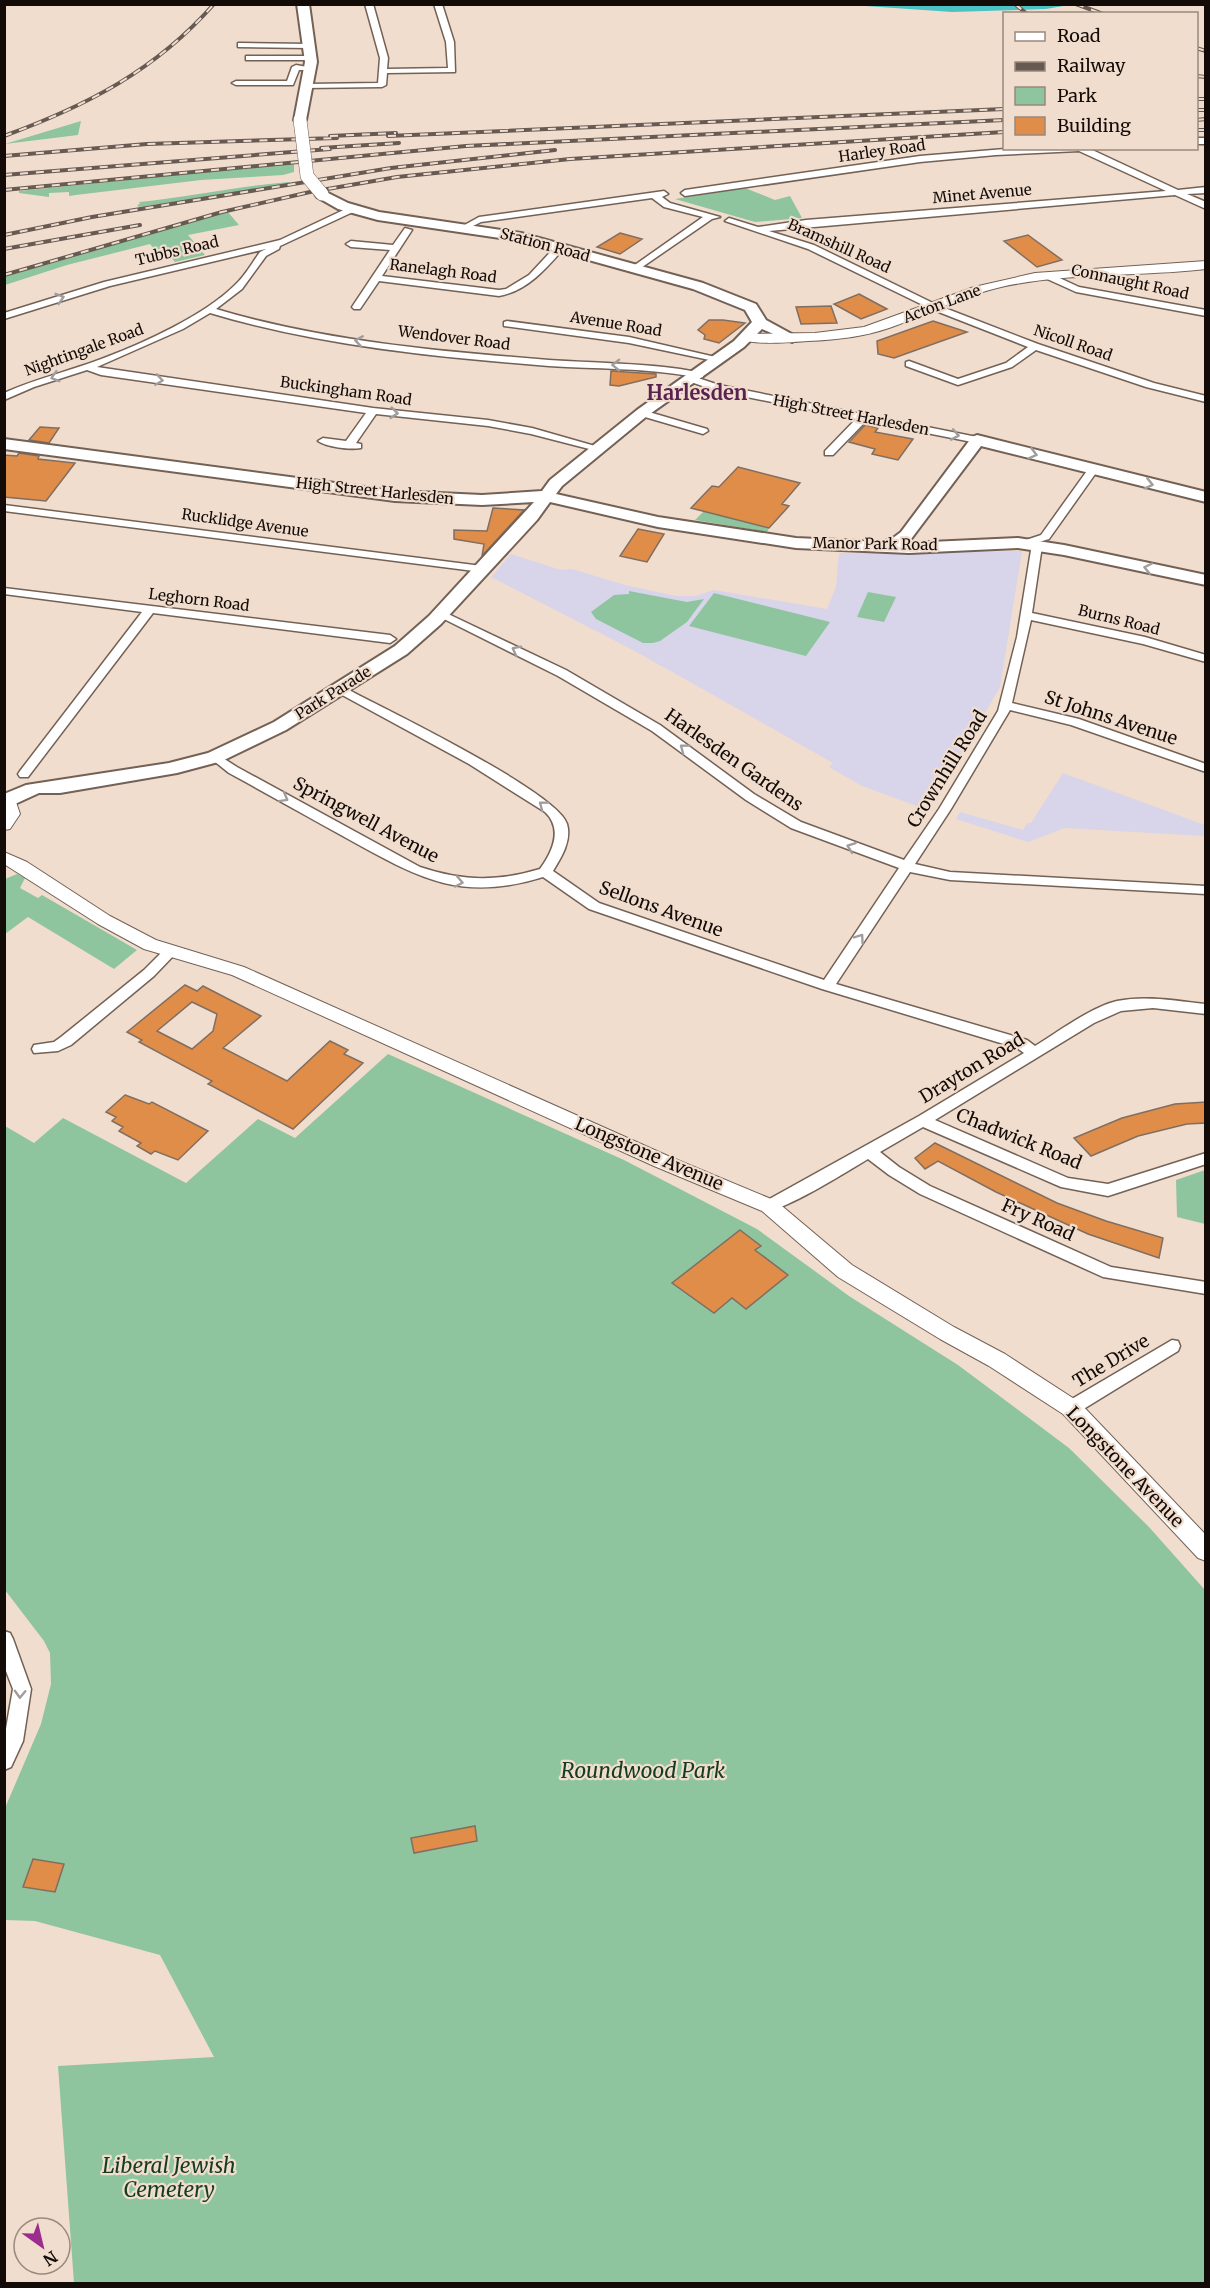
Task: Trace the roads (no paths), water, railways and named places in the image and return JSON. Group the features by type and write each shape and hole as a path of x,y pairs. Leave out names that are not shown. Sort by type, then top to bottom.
{"main road":[{"path":"303,4 309,57 307,86"},
{"name":"Station Road","path":"307,86 300,120 307,176 322,194 352,209 378,216 512,235 698,286 751,307 760,323"},
{"path":"546,496 556,483 597,448 747,338 760,323 792,338"},
{"path":"912,541 977,440"},
{"name":"High Street Harlesden","path":"977,440 1206,497"},
{"name":"High Street Harlesden","path":"4,444 395,496 482,500 546,496"},
{"name":"Manor Park Road","path":"546,496 658,522 740,536 796,543 900,548 912,541 1018,543 1206,580"},
{"name":"Park Parade","path":"27,788 60,787 170,769 215,757 280,726 411,642 535,512 546,496"},
{"path":"5,800 27,788"}],"street":[{"path":"307,86 382,85 384,58 369,4"},
{"path":"384,71 452,70 450,42 438,4"},
{"path":"241,45 309,57"},
{"path":"249,58 309,57"},
{"path":"236,82 290,83 296,67 309,57"},
{"name":"Harley Road","path":"685,193 920,159 996,152 1054,150"},
{"path":"1085,150 1206,206"},
{"name":"Minet Avenue","path":"761,229 806,222 1206,190"},
{"path":"465,227 479,220 659,195 667,205 713,217 635,269"},
{"name":"Tubbs Road","path":"4,316 125,279 283,242 352,209"},
{"name":"Bramshill Road","path":"729,221 761,229 812,247 934,307"},
{"path":"357,307 408,230"},
{"name":"Nightingale Road","path":"4,396 135,350 209,310 239,287 263,254 283,242"},
{"path":"351,244 396,248"},
{"name":"Ranelagh Road","path":"377,278 499,293 512,292 520,287 559,248"},
{"name":"Acton Lane","path":"747,338 792,338 860,332 1008,281 1048,276 1180,269 1206,265"},
{"name":"Connaught Road","path":"1048,276 1076,288 1206,313"},
{"name":"Nicoll Road","path":"934,307 1035,346 1150,385 1206,399"},
{"name":"Wendover Road","path":"209,310 264,324 389,346 497,359 653,367 696,377"},
{"name":"Avenue Road","path":"507,324 629,340 718,359"},
{"path":"909,364 957,382 1009,365 1035,346"},
{"name":"Buckingham Road","path":"89,367 101,372 373,411 488,423 532,431 597,448"},
{"name":"High Street Harlesden","path":"696,377 717,388 977,440"},
{"path":"323,441 354,445 373,411"},
{"path":"642,413 703,431"},
{"path":"829,453 864,417"},
{"path":"1018,543 1045,537 1092,470"},
{"name":"Rucklidge Avenue","path":"4,508 482,569"},
{"name":"Crownhill Road","path":"827,986 945,809 1004,711 1023,637 1036,546"},
{"name":"Leghorn Road","path":"4,591 390,639"},
{"path":"27,788 150,609"},
{"name":"Harlesden Gardens","path":"440,614 562,673 656,728 750,797 796,825 906,866 950,876 1206,891"},
{"name":"Burns Road","path":"1025,615 1145,641 1206,659"},
{"path":"339,690 487,769 550,809 559,819 561,834 555,859 545,872"},
{"name":"St Johns Avenue","path":"1005,705 1075,722 1206,768"},
{"name":"Springwell Avenue","path":"215,757 233,770 423,873 472,885 497,885 545,872"},
{"path":"4,825 12,814 5,800"},
{"name":"Longstone Avenue","path":"4,857 12,866 136,938 170,952 238,971 661,1161 770,1206 845,1271 947,1333 998,1360 1071,1408 1206,1551"},
{"name":"Sellons Avenue","path":"545,872 569,891 594,906 827,986 1022,1044 1035,1053"},
{"path":"39,1049 58,1046 66,1041 149,973 170,952"},
{"name":"Drayton Road","path":"770,1206 924,1120 1118,1006 1153,1003 1206,1009"},
{"name":"Chadwick Road","path":"924,1120 935,1128 945,1130 1066,1183 1108,1190 1206,1158"},
{"name":"Fry Road","path":"869,1151 894,1171 925,1190 1108,1274 1206,1288"},
{"name":"The Drive","path":"1071,1408 1172,1346"},
{"path":"4,1639 22,1689 14,1741 4,1761"}],"water":[{"path":"851,5 1069,5 1046,9 952,12"}],"railway":[{"path":"4,136 63,112 118,84 168,49 214,4"},
{"path":"1015,4 1025,12"},
{"path":"1076,4 1098,12"},
{"path":"1198,49 1206,51"},
{"path":"1198,76 1206,77"},
{"path":"1198,99 1206,99"},
{"path":"388,136 1003,109"},
{"path":"1198,110 1206,110"},
{"path":"1198,120 1206,119"},
{"path":"4,190 466,146 1003,120"},
{"path":"1198,130 1206,130"},
{"path":"4,275 222,212 310,192 397,177 570,159 1003,132"},
{"path":"330,136 396,133"},
{"path":"4,156 147,144 337,138"},
{"path":"321,148 399,143"},
{"path":"4,175 330,149"},
{"path":"4,235 92,217 391,168 555,150"},
{"path":"4,249 140,225"}],"district":[{"name":"Harlesden","path":"697,393"}],"park label":[{"name":"Roundwood Park","path":"643,1771"},
{"name":"Liberal Jewish Cemetery","path":"169,2178"}]}
